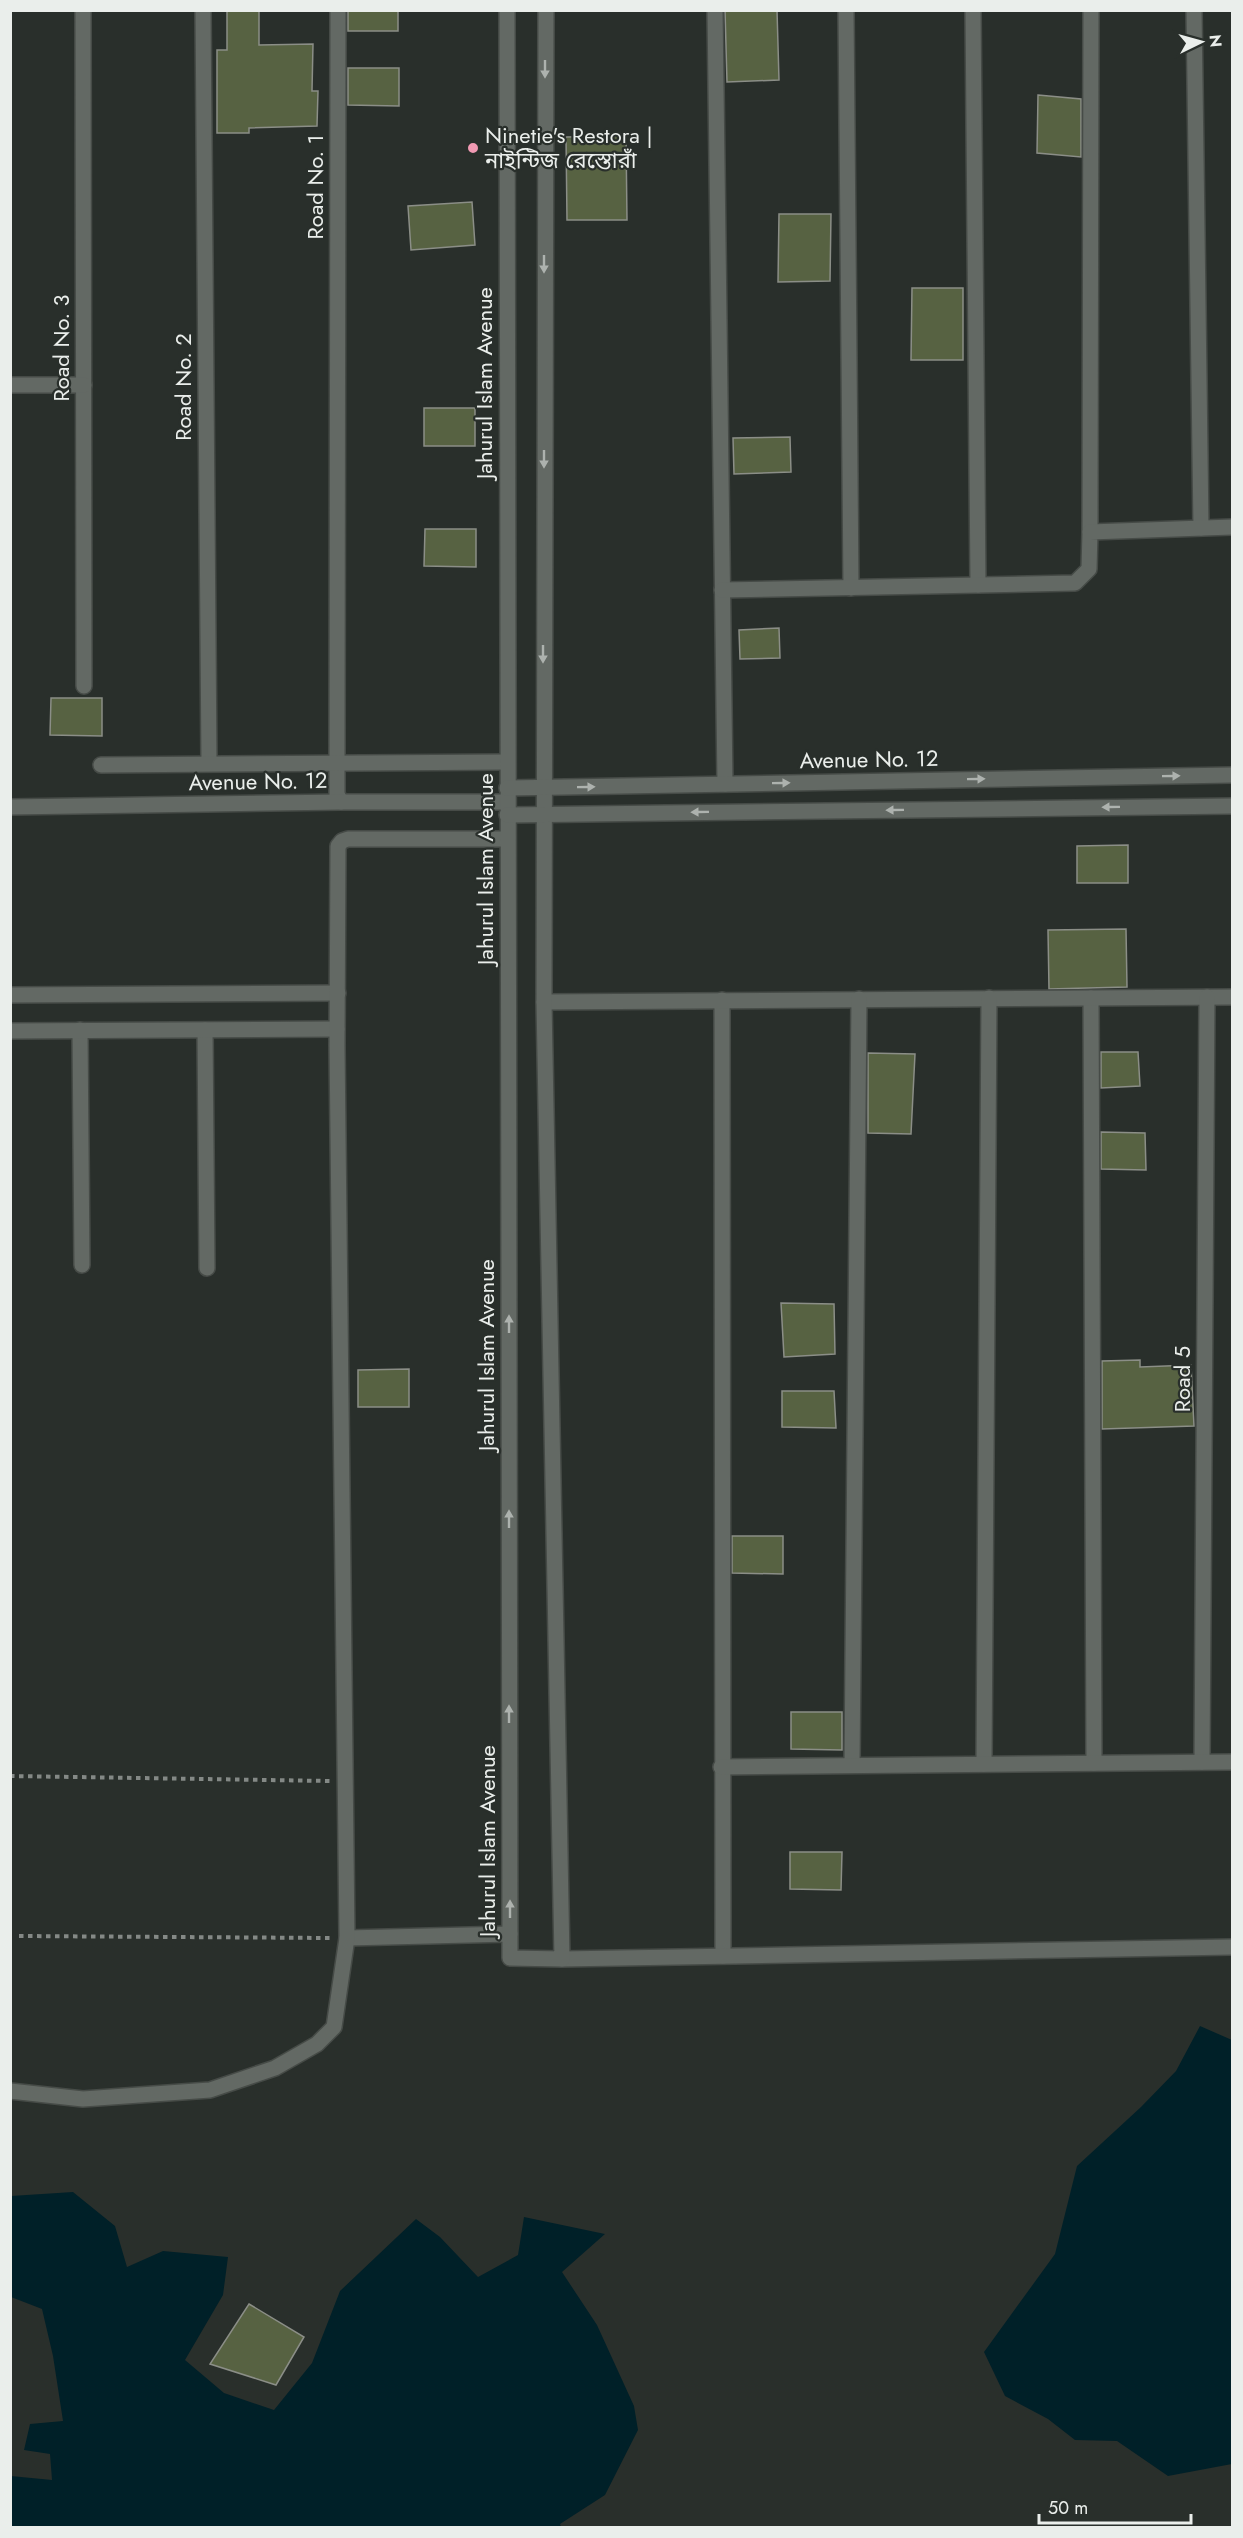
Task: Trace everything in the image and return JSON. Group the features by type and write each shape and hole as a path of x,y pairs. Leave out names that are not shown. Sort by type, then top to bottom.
{"street":[{"name":"Road No. 3","path":"83,10 84,686"},
{"name":"Road No. 2","path":"203,10 209,763"},
{"name":"Road No. 1","path":"338,10 337,794 341,802"},
{"name":"Jahurul Islam Avenue","path":"507,10 506,762 510,1958 562,1959"},
{"path":"546,10 544,1002 562,1959 1233,1947"},
{"path":"715,10 725,784"},
{"path":"846,10 851,588"},
{"path":"973,10 978,585"},
{"path":"722,590 1075,583 1089,569 1091,10"},
{"path":"1194,10 1201,528"},
{"path":"10,385 84,385"},
{"path":"1090,532 1233,527"},
{"name":"Avenue No. 12","path":"101,765 506,762"},
{"name":"Avenue No. 12","path":"507,802 544,788 1233,775"},
{"name":"Avenue No. 12","path":"10,807 507,802 544,814 1233,806"},
{"path":"10,2091 83,2099 210,2090 275,2068 317,2044 334,2027 347,1938 337,1029 339,846 348,838 507,838"},
{"path":"10,995 338,993"},
{"name":"Road 5","path":"1202,1762 1207,997"},
{"path":"544,1002 1233,997"},
{"path":"984,1764 989,998"},
{"path":"1091,998 1094,1763"},
{"path":"852,1766 859,999"},
{"path":"722,1000 721,1767 723,1956"},
{"path":"10,1030 337,1029"},
{"path":"80,1030 82,1265"},
{"path":"206,1030 207,1268"},
{"path":"721,1767 1233,1762"},
{"path":"347,1938 510,1934"}],"path":[{"path":"10,1776 345,1781"},
{"path":"19,1936 347,1938"}],"water":[{"path":"1200,2026 1232,2040 1232,2464 1168,2476 1117,2441 1075,2440 1048,2419 1005,2396 984,2352 1055,2254 1077,2166 1176,2071"},
{"path":"73,2192 115,2226 127,2267 163,2251 228,2257 223,2295 185,2360 224,2393 274,2410 312,2363 340,2291 416,2219 440,2237 478,2277 518,2255 524,2217 605,2234 562,2272 597,2325 634,2406 638,2430 605,2495 560,2524 561,2527 11,2527 11,2476 52,2480 50,2454 24,2450 30,2424 63,2421 53,2356 42,2309 11,2297 11,2196"}],"building":[{"path":"227,10 259,10 259,45 313,44 312,91 318,91 317,126 249,128 249,133 217,133 217,50 227,50"},
{"path":"348,10 398,10 398,31 348,31"},
{"path":"725,10 777,10 779,80 727,82"},
{"path":"348,68 399,68 399,106 348,105"},
{"path":"1038,95 1081,99 1081,157 1037,153"},
{"path":"626,136 627,220 567,220 566,137"},
{"path":"472,202 475,245 411,250 408,206"},
{"path":"779,214 831,214 830,281 778,282"},
{"path":"912,288 963,288 963,360 911,360"},
{"path":"424,408 475,408 475,446 424,446"},
{"path":"790,437 791,472 734,474 733,438"},
{"path":"425,529 476,529 476,567 424,566"},
{"path":"779,628 780,658 740,659 739,630"},
{"path":"51,698 102,698 102,736 50,735"},
{"path":"1128,845 1128,883 1077,883 1077,846"},
{"path":"1126,929 1127,987 1049,989 1048,930"},
{"path":"1101,1052 1138,1052 1140,1086 1101,1088"},
{"path":"868,1053 915,1054 911,1134 868,1133"},
{"path":"1101,1132 1145,1133 1146,1170 1101,1169"},
{"path":"781,1303 834,1304 835,1354 784,1357"},
{"path":"1140,1360 1140,1367 1191,1365 1194,1426 1102,1429 1102,1361"},
{"path":"409,1369 409,1407 358,1407 358,1370"},
{"path":"782,1391 834,1391 836,1428 782,1427"},
{"path":"732,1536 783,1536 783,1574 732,1573"},
{"path":"791,1712 842,1712 842,1750 791,1749"},
{"path":"790,1852 842,1852 841,1890 790,1889"},
{"path":"249,2304 304,2337 276,2385 210,2364"}],"place":[{"name":"Ninetie's Restora | নাইন্টিজ রেস্তোরাঁ","path":"473,148"}]}
